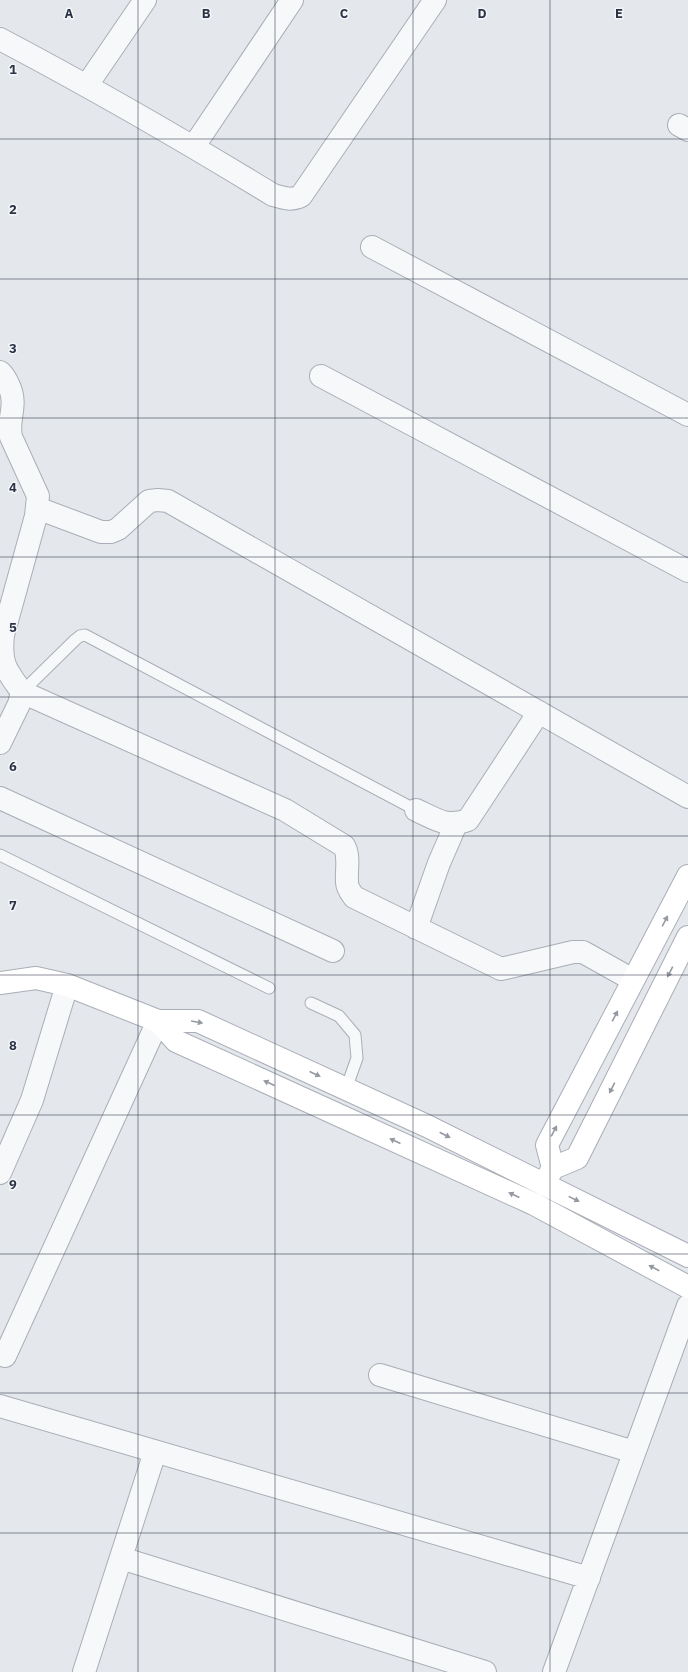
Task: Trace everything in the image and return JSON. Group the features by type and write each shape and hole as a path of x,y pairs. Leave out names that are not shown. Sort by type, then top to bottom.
{"street":[{"path":"87,85 145,0"},
{"path":"194,146 292,0"},
{"path":"0,39 87,85 194,146 273,194 284,199 294,199 301,196 435,0"},
{"path":"372,247 688,415"},
{"path":"0,372 4,375 12,393 13,399 10,430 38,496 37,508 3,635 2,660 6,670 22,692 285,810 344,846 346,854 348,889 354,897 501,969 573,952 583,952 633,980"},
{"path":"321,376 688,571"},
{"path":"37,508 101,532 111,532 118,529 149,501 168,501 688,797"},
{"path":"0,743 19,704 22,692"},
{"path":"416,810 446,823 456,824 468,820 477,809 539,712"},
{"path":"0,798 333,951"},
{"path":"416,928 439,863 456,824"},
{"path":"534,1204 548,1176 547,1145 688,876"},
{"path":"548,1176 577,1158 688,937"},
{"path":"0,983 36,978 67,985 158,1021 198,1020 427,1126 548,1176 688,1256"},
{"path":"0,1173 32,1100 67,985"},
{"path":"158,1021 176,1041 534,1204 688,1287"},
{"path":"5,1356 158,1021"},
{"path":"554,1672 688,1306"},
{"path":"380,1375 634,1452"},
{"path":"0,1406 589,1578"},
{"path":"84,1672 155,1452"},
{"path":"121,1558 485,1672"}],"lane":[{"path":"22,692 75,640 80,636 85,635 416,810"},
{"path":"0,855 269,988"},
{"path":"311,1003 339,1016 355,1035 357,1058 346,1089"}]}
